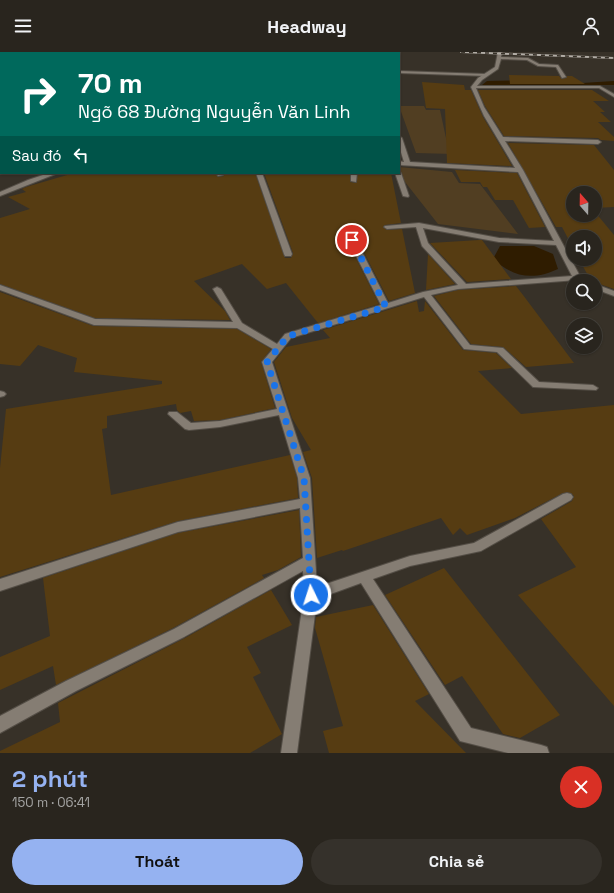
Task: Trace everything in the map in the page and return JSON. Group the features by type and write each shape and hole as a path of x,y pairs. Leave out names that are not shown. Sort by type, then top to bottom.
{"street":[{"path":"473,87 486,75 497,68 500,55 528,59 538,65 557,66 564,76"},
{"path":"400,72 486,75"},
{"path":"473,87 600,87 614,96"},
{"path":"473,87 479,105 502,139 577,274"},
{"path":"502,139 598,142"},
{"path":"400,142 408,164"},
{"path":"400,163 520,170"},
{"path":"0,194 30,181 52,174"},
{"path":"259,174 288,254"},
{"path":"354,174 354,181"},
{"path":"398,174 406,196"},
{"path":"387,227 419,225 499,240 559,243"},
{"path":"419,225 425,244 465,287"},
{"path":"352,240 386,307"},
{"path":"289,753 311,595 306,502 304,478 267,362 288,336 426,294 465,287 566,281"},
{"path":"0,287 94,322 239,325"},
{"path":"217,288 239,325 278,348"},
{"path":"602,289 614,294"},
{"path":"426,294 467,347 500,350 536,385 593,388"},
{"path":"173,414 189,427 220,424 283,411"},
{"path":"311,595 410,561 477,547 567,497"},
{"path":"0,586 178,527 306,502"},
{"path":"0,725 71,686 179,633 309,561"},
{"path":"364,576 466,735 541,753"}],"shaded area":[{"path":"536,80 582,83 614,81 614,85 482,85 487,81"},
{"path":"400,106 424,106 426,110 440,110 446,138 453,154 416,153"},
{"path":"400,167 452,172 459,183 480,184 518,234 438,224 399,174"},
{"path":"500,246 534,246 553,254 558,269 549,273 532,276 508,270 493,259"}],"building":[{"path":"509,75 559,76 562,79 566,78 567,76 572,76 585,84 510,84"},
{"path":"422,82 464,85 465,90 471,90 483,117 512,166 447,163 445,109 426,108"},
{"path":"478,90 592,90 609,101 593,101 605,112 600,112 611,122 598,122 614,137 614,141 601,140 598,138 504,136 485,106"},
{"path":"508,143 594,145 614,170 614,207 602,208 602,186 566,186 566,222 602,222 602,220 614,235 614,289 602,285 602,274 587,274 583,266 602,266 602,230 566,230 566,235 562,227 556,227"},
{"path":"455,170 517,173 545,227 529,228 513,200 495,200 487,187 483,187 480,182 461,182"},
{"path":"71,174 216,174 218,177 224,176 224,174 255,174 285,258 291,258 293,253 264,174 350,174 350,182 356,183 358,174 391,174 401,223 385,225 383,227 387,230 402,229 415,293 389,301 357,239 349,237 347,241 379,304 318,323 286,283 267,289 242,264 194,281 225,311 230,320 95,318 0,284 0,218 30,209 8,197 26,192 22,189"},
{"path":"482,240 511,279 467,282 430,243"},
{"path":"428,254 455,284 426,290"},
{"path":"516,286 574,363 526,367 503,347 471,344 434,296 458,290"},
{"path":"0,292 93,326 237,329 271,349 261,362 275,408 220,420 194,421 191,411 180,413 177,410 176,404 107,416 107,428 102,429 111,495 290,455 297,478 298,498 178,521 0,577 0,468 6,409 162,384 162,381 74,372 77,358 38,345 20,366 0,364"},
{"path":"417,301 419,312 424,311 425,301 463,350 496,353 512,368 478,371 521,414 614,405 614,706 518,595 576,567 541,519 572,501 574,496 571,493 563,493 515,518 467,535 460,528 453,535 441,518 343,551 342,550 317,558 312,478 303,452 311,450 292,418 274,362 286,347 330,338 323,330"},
{"path":"299,510 301,557 278,570 262,575 264,578 173,628 56,685 53,666 0,690 0,657 50,636 43,578 178,533"},
{"path":"444,568 560,715 520,738 503,734 462,676 445,685 385,595"},
{"path":"271,590 292,625 247,647 261,673 253,677 282,734 250,753 0,753 0,751 60,722 58,703 185,638"},
{"path":"373,605 429,694 415,701 466,753 329,753 323,731 343,726 315,628 316,617"}],"railway":[{"path":"461,52 614,58"}],"route":[{"path":"311,595 304,478 267,362 288,336 386,307 352,240"}]}
